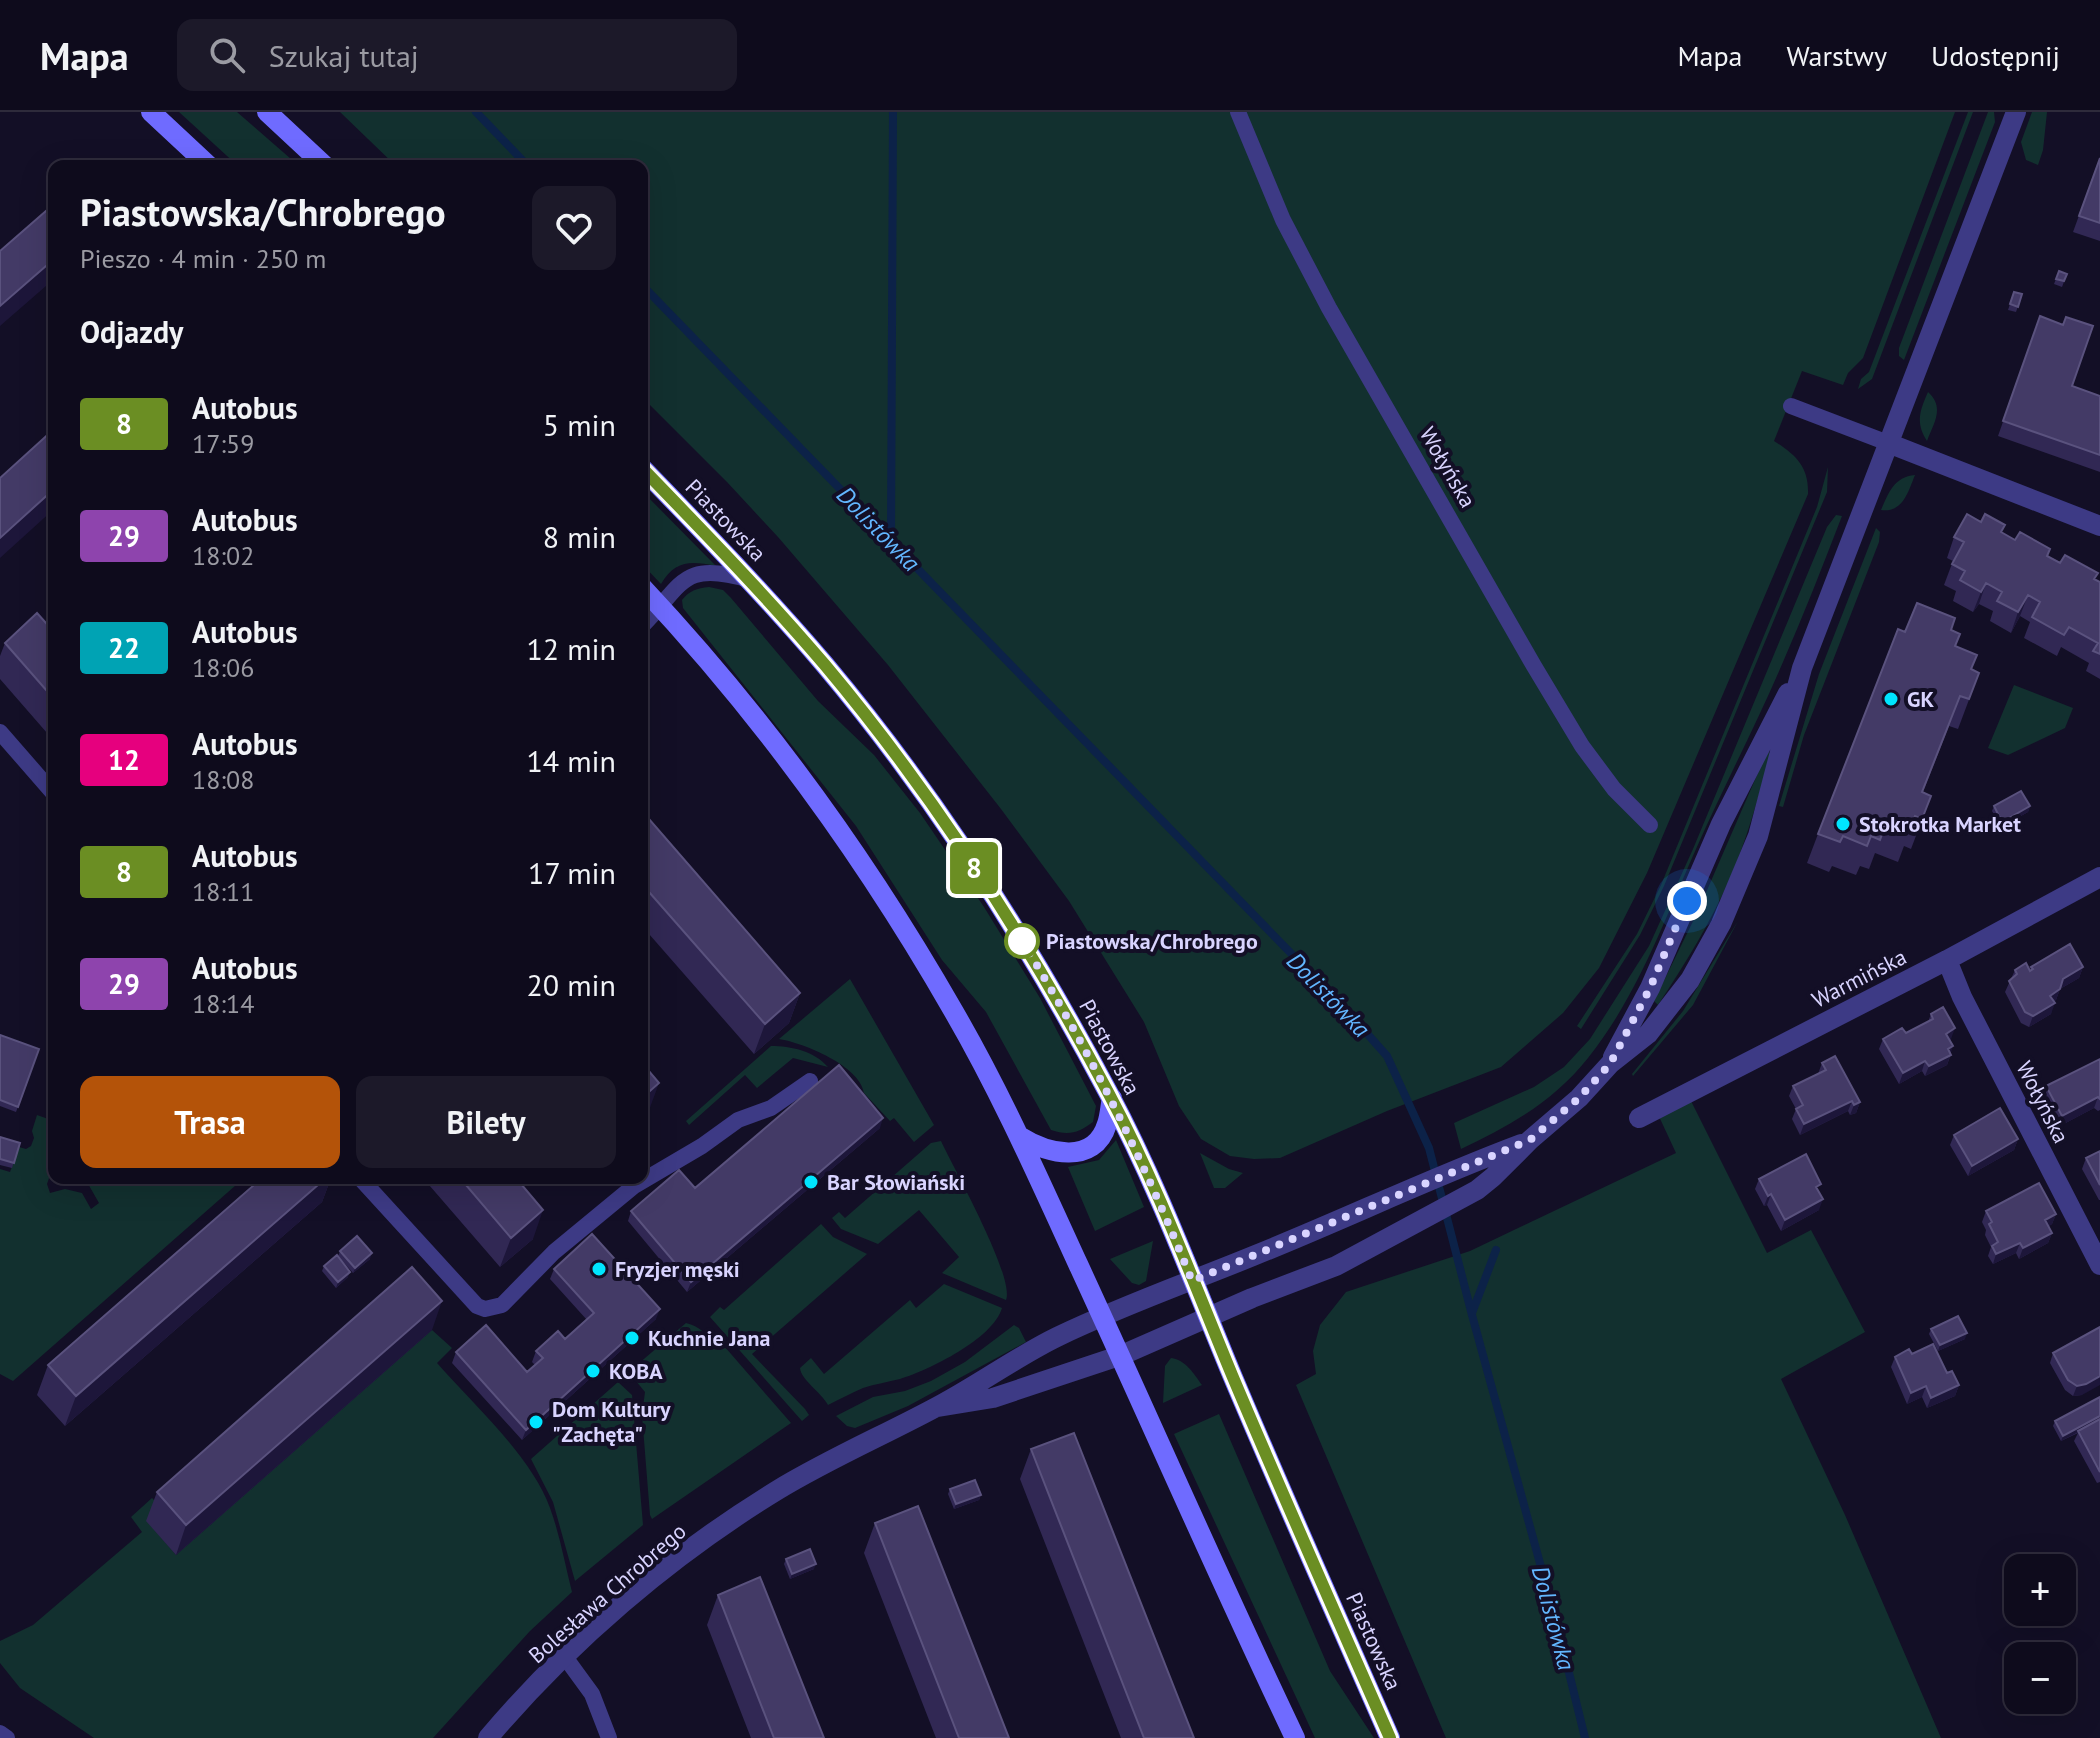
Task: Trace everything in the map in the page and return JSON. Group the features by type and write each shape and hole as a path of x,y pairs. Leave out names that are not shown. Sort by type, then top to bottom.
{"main road":[{"path":"151,112 203,160"},
{"path":"267,112 319,160"},
{"name":"Piastowska","path":"648,474 751,581 827,668 939,816 1022,941 1112,1098 1390,1738"},
{"path":"648,593 803,781 921,957 955,1014 1019,1136 1122,1355 1219,1580 1295,1738"},
{"path":"1019,1136 1037,1148 1076,1153 1096,1143 1107,1127 1112,1098"}],"street":[{"path":"1610,1064 1648,1034 1669,1009 1690,980 1721,924 1758,836 1802,668 2016,112"},
{"path":"1888,443 2100,526"},
{"path":"1610,1064 1650,988 1721,824 1802,668"},
{"name":"Warmińska","path":"1639,1118 1947,960 2100,877"},
{"name":"Wołyńska","path":"1947,960 1962,997 2100,1265"},
{"name":"Bolesława Chrobrego","path":"938,1407 993,1398 1122,1355 1252,1298 1336,1266 1477,1190 1579,1098 1610,1064"},
{"name":"Bolesława Chrobrego","path":"488,1738 565,1657 663,1570 764,1499 862,1443 938,1407 1052,1339 1102,1315 1192,1281 1530,1140"}],"lane":[{"name":"Wołyńska","path":"1238,112 1283,220 1329,308 1534,666 1582,746 1614,789 1650,825"},
{"path":"1791,406 1888,443"},
{"path":"648,620 677,584 686,578 723,574 751,581"},
{"path":"0,732 48,787"},
{"path":"648,1178 702,1146 738,1120 771,1108 810,1081"},
{"path":"365,1184 477,1306 494,1309 502,1305 554,1252 637,1184"},
{"path":"565,1657 592,1694 609,1738"},
{"path":"0,1733 7,1738"}],"green space":[{"path":"179,112 237,112 292,160 231,160"},
{"path":"340,112 1955,112 1863,358 1848,373 1843,385 1802,371 1774,441 1800,463 1806,476 1808,494 1647,873 1599,968 1563,1013 1501,1067 1387,1111 1280,1158 1254,1159 1230,1156 1201,1139 1179,1106 1144,1022 1069,901 1001,809 888,665 778,537 648,403 648,160 390,160"},
{"path":"1968,112 1973,112 1872,379 1858,389 1861,379 1869,372"},
{"path":"1988,112 1994,112 1995,122 1904,360 1899,356 1899,348"},
{"path":"2032,112 2047,112 2043,150 2038,165 2026,160 2021,142"},
{"path":"1928,392 1937,409 1927,441 1920,416"},
{"path":"1828,467 1827,492 1664,886 1640,935 1581,1029 1577,1026 1637,934 1661,885 1817,507"},
{"path":"1915,475 1900,505 1881,510 1897,482"},
{"path":"648,497 716,566 684,564 672,570 661,584 648,570"},
{"path":"1836,515 1842,516 1783,662 1649,957 1621,1009 1588,1058 1561,1087 1514,1121 1461,1149 1454,1123 1534,1087 1564,1067 1590,1039 1649,946 1693,849 1827,527"},
{"path":"1876,528 1880,532 1879,542 1804,735 1783,807 1779,806 1819,674"},
{"path":"709,587 723,590 731,598 818,701 874,755 920,813 984,907 1040,998 1096,1106 1093,1122 1073,1132 1051,1130 986,1012 942,960 856,826 683,608 682,600 687,594"},
{"path":"2014,685 2073,708 2065,728 2008,755 1988,748"},
{"path":"1767,752 1771,753 1731,876 1697,942 1658,1005 1654,1001 1698,911"},
{"path":"1738,921 1693,1005 1633,1076 1683,1011"},
{"path":"850,979 934,1125 914,1142 894,1118 890,1121 864,1093 853,1074 842,1065 802,1045 779,1039"},
{"path":"771,1046 802,1050 828,1067 793,1058 757,1088 745,1075 689,1125 686,1121"},
{"path":"1687,1093 1767,1253 1811,1230 1865,1332 1781,1379 1845,1515 1941,1738 1446,1738 1296,1385 1316,1374 1313,1351 1320,1325 1346,1292 1470,1251 1676,1153 1656,1110"},
{"path":"37,1115 48,1119 47,1184 50,1193 65,1189 82,1193 91,1209 99,1203 88,1184 237,1184 13,1381 0,1374 0,1169 10,1172 19,1147 26,1149 31,1146 34,1138 32,1131"},
{"path":"1116,1140 1144,1207 1095,1231 1068,1167 1099,1160"},
{"path":"941,1141 993,1247 1006,1288 1006,1300 942,1273 959,1257 919,1210 878,1244 841,1229 832,1218 839,1212 845,1218 931,1143"},
{"path":"1200,1153 1243,1173 1225,1188 1214,1188"},
{"path":"821,1224 833,1237 867,1254 752,1354 805,1409 809,1415 802,1421 710,1317 720,1307 724,1310"},
{"path":"1153,1241 1146,1281 1139,1285 1132,1283 1110,1259"},
{"path":"944,1284 1002,1308 986,1331 958,1352 912,1375 863,1388 828,1405 801,1373 800,1368 811,1358 824,1374 910,1300 916,1308"},
{"path":"686,1323 718,1339 791,1423 652,1519 642,1415 645,1392 631,1375 631,1370"},
{"path":"1014,1325 1026,1342 908,1406 855,1428 847,1426 836,1416 873,1397 905,1391 931,1381 965,1362"},
{"path":"432,1330 452,1348 437,1363 516,1450 541,1489 557,1529 572,1592 530,1631 433,1738 94,1738 20,1688 0,1663 0,1641 33,1625 142,1532 131,1517 152,1498 162,1508 147,1521 176,1555"},
{"path":"1171,1358 1185,1365 1202,1385 1163,1403 1165,1366"},
{"path":"618,1382 632,1395 643,1525 575,1581 553,1502 531,1459"},
{"path":"1219,1414 1330,1671 1374,1738 1315,1738 1174,1434"}],"building":[{"path":"2100,158 2100,223 2079,216"},
{"path":"48,209 48,264 0,306 0,251"},
{"path":"2059,271 2067,274 2064,281 2056,279"},
{"path":"2014,292 2022,294 2018,307 2010,304"},
{"path":"2040,316 2063,325 2066,317 2093,326 2072,386 2100,396 2100,455 2003,421"},
{"path":"48,434 48,494 0,538 0,478"},
{"path":"1967,514 1981,522 1985,514 2005,525 2001,532 2015,540 2020,532 2050,549 2047,556 2060,563 2065,555 2098,573 2094,579 2100,582 2100,654 2093,651 2098,643 2069,627 2064,635 2032,617 2040,602 2028,595 2018,612 1997,601 2002,592 1986,583 1981,592 1960,580 1965,571 1952,564 1964,542 1954,537"},
{"path":"1917,603 1955,618 1951,630 1960,634 1955,646 1977,655 1971,669 1979,673 1969,699 1960,696 1922,792 1931,796 1922,819 1915,816 1908,832 1886,823 1880,840 1871,836 1867,846 1843,836 1840,842 1818,834 1898,629 1905,632"},
{"path":"37,613 48,625 48,692 5,643"},
{"path":"2021,791 2030,806 2002,822 1994,806"},
{"path":"648,818 800,993 765,1024 648,891"},
{"path":"2070,944 2083,967 2063,979 2060,989 2050,996 2055,1003 2033,1016 2025,1012 2009,981 2017,974 2015,970 2026,963 2030,971 2033,969 2031,967"},
{"path":"1943,1007 1955,1028 1946,1034 1953,1046 1948,1049 1951,1055 1929,1066 1925,1061 1903,1073 1883,1039 1902,1028 1906,1033 1933,1019 1931,1014"},
{"path":"0,1035 39,1049 18,1107 0,1100"},
{"path":"1835,1056 1860,1102 1854,1105 1852,1101 1804,1124 1796,1109 1803,1105 1793,1086 1826,1070 1822,1063"},
{"path":"2100,1059 2100,1099 2098,1097 2062,1116 2046,1086"},
{"path":"839,1065 883,1118 691,1282 631,1211 679,1170 695,1188"},
{"path":"648,1070 659,1083 648,1093"},
{"path":"2000,1108 2018,1139 1972,1166 1954,1135"},
{"path":"0,1137 20,1143 14,1163 0,1159"},
{"path":"2100,1151 2100,1185 2086,1158"},
{"path":"1806,1154 1821,1184 1816,1187 1823,1199 1785,1220 1759,1179"},
{"path":"2039,1183 2056,1214 2045,1220 2052,1233 2023,1248 2020,1243 1996,1254 1992,1246 1998,1242 1986,1211"},
{"path":"255,1184 319,1184 76,1396 48,1365"},
{"path":"465,1184 521,1184 543,1210 511,1238"},
{"path":"592,1234 660,1309 526,1430 456,1352 486,1325 527,1372 543,1358 536,1351 558,1331 565,1339 594,1313 554,1269"},
{"path":"357,1236 372,1253 355,1268 340,1251"},
{"path":"337,1255 350,1272 338,1282 324,1266"},
{"path":"412,1267 442,1301 186,1525 157,1492"},
{"path":"1958,1316 1967,1333 1940,1345 1931,1329"},
{"path":"2100,1327 2100,1376 2077,1386 2068,1380 2053,1353"},
{"path":"1933,1344 1947,1373 1952,1371 1959,1385 1931,1398 1926,1386 1911,1393 1895,1357 1909,1349 1912,1354"},
{"path":"2100,1397 2100,1416 2063,1436 2055,1421"},
{"path":"2100,1419 2100,1472 2078,1431"},
{"path":"1074,1433 1194,1738 1144,1738 1031,1449"},
{"path":"975,1480 981,1495 956,1504 950,1489"},
{"path":"918,1506 1009,1738 959,1738 875,1523"},
{"path":"810,1549 816,1564 792,1574 786,1559"},
{"path":"760,1577 824,1738 774,1738 718,1595"}],"waterway":[{"name":"Dolistówka","path":"476,112 522,160"},
{"path":"891,541 893,112"},
{"name":"Dolistówka","path":"648,291 1347,1011 1387,1056 1429,1148 1585,1738"},
{"path":"1472,1313 1496,1250"}],"bus line":[{"name":"8","path":"648,474 751,581 827,668 889,747 995,898 1063,1010 1112,1098 1171,1228 1390,1738"}],"place":[{"name":"GK","path":"1891,699"},
{"name":"Stokrotka Market","path":"1843,824"},
{"name":"Piastowska/Chrobrego","path":"1022,941"},
{"name":"Bar Słowiański","path":"811,1182"},
{"name":"Fryzjer męski","path":"599,1269"},
{"name":"Kuchnie Jana","path":"632,1338"},
{"name":"KOBA","path":"593,1371"},
{"name":"Dom Kultury \"Zachęta\"","path":"536,1422"}],"route":[{"path":"1022,941 1112,1098 1192,1281 1530,1140 1546,1128 1610,1064 1650,988 1687,901"}]}
